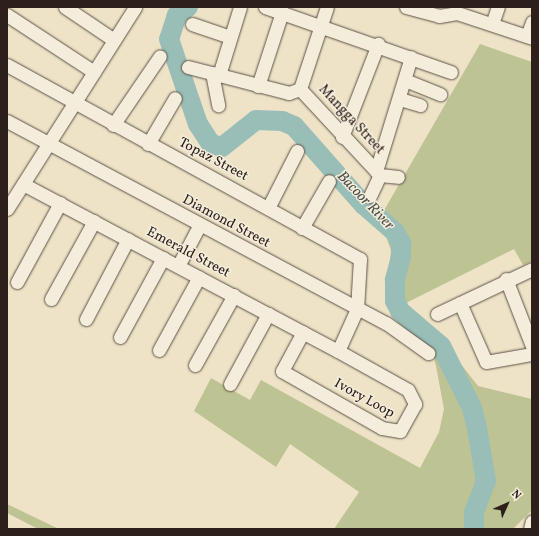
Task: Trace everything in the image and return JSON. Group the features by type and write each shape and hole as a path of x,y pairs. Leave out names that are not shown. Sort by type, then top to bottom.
{"street":[{"path":"65,7 114,40"},
{"path":"7,209 135,7"},
{"path":"218,105 216,74 240,7"},
{"path":"265,7 378,44 451,72"},
{"path":"300,89 328,7"},
{"path":"492,24 498,7"},
{"path":"415,8 438,16 458,10 529,37 532,22"},
{"path":"258,86 282,12"},
{"path":"7,15 94,72"},
{"path":"192,24 230,37"},
{"path":"342,136 378,44"},
{"path":"112,125 160,56"},
{"path":"370,196 400,99 411,57"},
{"name":"Topaz Street","path":"7,66 112,125 360,259 357,309"},
{"name":"Mangga Street","path":"188,66 258,86 289,93 300,89 342,136 378,173 398,177"},
{"path":"405,80 440,94"},
{"path":"148,144 175,98"},
{"path":"400,99 420,105"},
{"name":"Diamond Street","path":"7,122 48,146 386,323 428,353"},
{"path":"268,208 297,151"},
{"path":"302,228 329,181"},
{"name":"Emerald Street","path":"24,184 338,351"},
{"path":"17,282 60,203"},
{"path":"51,299 94,221"},
{"path":"178,266 199,226"},
{"path":"86,318 128,239"},
{"path":"120,336 164,258"},
{"path":"437,314 506,279 532,269"},
{"path":"159,350 199,277"},
{"path":"506,279 532,346"},
{"path":"195,365 234,295"},
{"path":"460,302 486,362 532,354"},
{"path":"338,351 357,309"},
{"path":"230,384 268,314"},
{"name":"Ivory Loop","path":"303,332 282,371 382,428 400,431 415,404 413,394 338,351"},
{"path":"530,529 532,521"}],"green space":[{"path":"480,44 532,62 532,261 523,265 514,249 402,305 446,345 478,386 532,399 532,510 513,529 334,529 359,492 290,444 276,467 194,411 211,378 250,400 261,380 420,468 439,432 444,409 431,347 392,316 386,294 391,251 386,236 375,226"},
{"path":"7,504 59,529 38,529 7,513"}],"waterway":[{"name":"Bacoor River","path":"188,7 177,15 169,39 198,124 211,144 222,147 256,120 282,121 294,126 364,205 395,232 401,243 401,257 395,280 395,301 400,311 441,346 472,408 486,481 474,513 474,529"}]}
